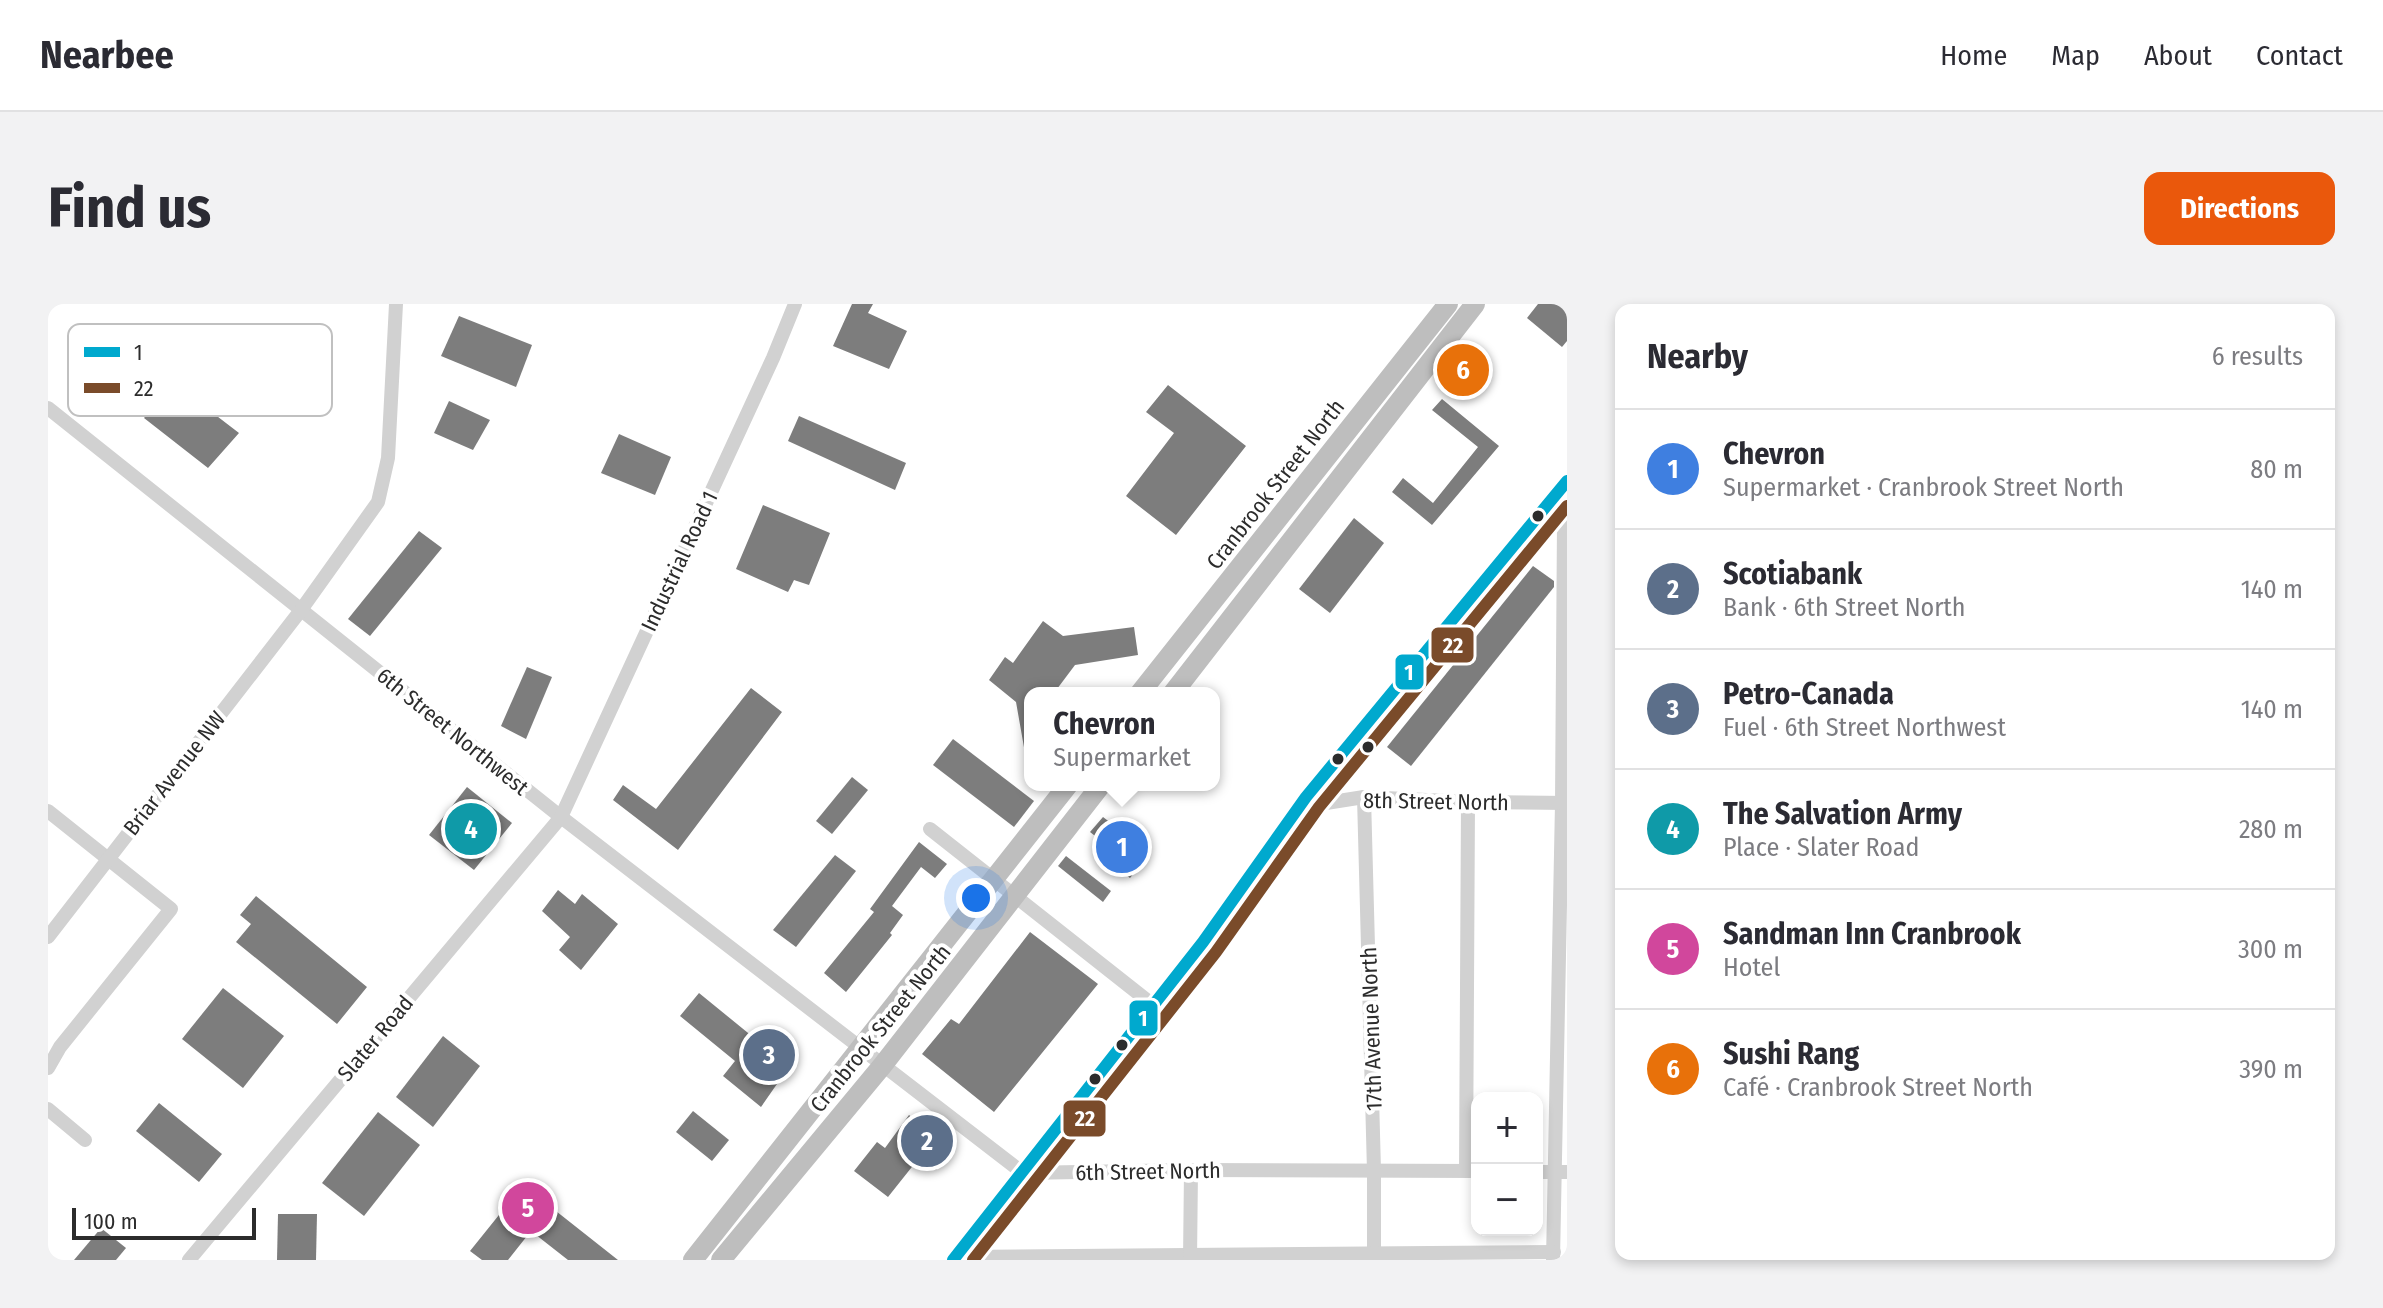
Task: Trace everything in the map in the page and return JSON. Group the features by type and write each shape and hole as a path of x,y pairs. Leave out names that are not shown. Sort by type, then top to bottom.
{"highway":[{"name":"Cranbrook Street North","path":"1145,687 1448,304"},
{"path":"1178,687 1475,304"},
{"name":"Cranbrook Street North","path":"693,1260 1063,791"},
{"name":"Cranbrook Street North","path":"721,1260 882,1066 1096,791"}],"street":[{"name":"Briar Avenue NW","path":"48,937 301,610 378,502 388,458 396,304"},
{"name":"Industrial Road 1","path":"561,817 795,304"},
{"name":"6th Street Northwest","path":"48,408 561,817 860,1049"},
{"path":"954,1259 1203,942 1306,797 1567,481"},
{"path":"954,1259 1554,1256 1561,1172 1564,522 1551,500"},
{"name":"8th Street North","path":"1306,797 1326,803 1364,797 1565,803"},
{"name":"17th Avenue North","path":"1364,797 1374,1257"},
{"path":"1468,802 1471,1171"},
{"path":"48,811 171,909 60,1047 48,1068"},
{"name":"Slater Road","path":"189,1260 561,817"},
{"path":"930,829 1153,1005"},
{"path":"860,1049 1023,1173"},
{"path":"48,1109 85,1140"},
{"path":"1190,1258 1191,1170"},
{"name":"6th Street North","path":"1023,1173 1471,1171"}],"building":[{"path":"852,304 873,304 868,313 907,331 889,369 833,346"},
{"path":"1538,304 1567,304 1567,341 1562,347 1527,318"},
{"path":"459,316 532,345 516,387 441,356"},
{"path":"1168,385 1246,446 1176,535 1126,496 1174,433 1146,412"},
{"path":"1442,399 1499,446 1432,525 1392,492 1403,478 1433,503 1478,447 1432,410"},
{"path":"449,401 490,420 473,450 434,433"},
{"path":"217,416 239,433 208,468 144,418"},
{"path":"799,416 906,463 895,490 788,441"},
{"path":"619,434 671,457 655,495 601,473"},
{"path":"763,505 830,533 809,585 794,580 788,592 736,569"},
{"path":"1354,518 1384,543 1330,613 1299,589"},
{"path":"419,531 442,548 370,636 348,619"},
{"path":"1533,566 1554,581 1554,587 1411,766 1387,747"},
{"path":"1043,621 1063,636 1134,627 1138,655 1075,665 1058,687 1024,687 1024,747 1016,702 989,680 1005,657 1013,663"},
{"path":"527,667 552,677 526,739 501,726"},
{"path":"751,688 782,712 678,850 613,800 623,785 656,809"},
{"path":"953,739 1034,801 1014,827 933,765"},
{"path":"852,777 868,790 832,834 816,821"},
{"path":"467,787 512,823 474,870 429,835"},
{"path":"1103,817 1150,853 1130,878 1097,852 1104,843 1090,832"},
{"path":"919,842 947,864 935,878 921,867 892,906 903,915 890,933 892,935 846,992 824,973 874,912 870,909"},
{"path":"835,855 856,871 796,947 773,930"},
{"path":"1066,856 1111,891 1103,902 1058,866"},
{"path":"558,890 575,904 582,894 618,924 581,970 559,950 570,937 542,911"},
{"path":"256,896 367,987 337,1024 236,942 251,924 240,915"},
{"path":"1030,932 1098,984 994,1112 922,1054 951,1019 959,1024"},
{"path":"223,988 284,1036 243,1088 182,1039"},
{"path":"699,993 753,1037 757,1032 793,1061 761,1107 723,1076 735,1061 680,1016"},
{"path":"443,1036 480,1066 433,1127 396,1097"},
{"path":"159,1103 222,1154 199,1182 136,1131"},
{"path":"693,1111 729,1140 712,1161 676,1132"},
{"path":"378,1112 420,1145 364,1216 322,1183"},
{"path":"909,1115 951,1147 936,1170 919,1158 888,1197 854,1171 877,1142 885,1148"},
{"path":"523,1185 618,1260 568,1260 531,1231 508,1260 482,1260 470,1251"},
{"path":"278,1214 317,1214 316,1260 277,1260"},
{"path":"101,1228 126,1248 116,1260 74,1260"}],"transit line":[{"name":"1","path":"953,1260 1203,942 1306,797 1567,481"},
{"name":"22","path":"973,1260 1216,952 1319,807 1567,506"}],"place":[{"name":"Sushi Rang","path":"1463,370"},
{"name":"The Salvation Army","path":"471,829"},
{"name":"Chevron","path":"1122,847"},
{"name":"Petro-Canada","path":"769,1055"},
{"name":"Scotiabank","path":"927,1141"},
{"name":"Sandman Inn Cranbrook","path":"528,1208"}]}
